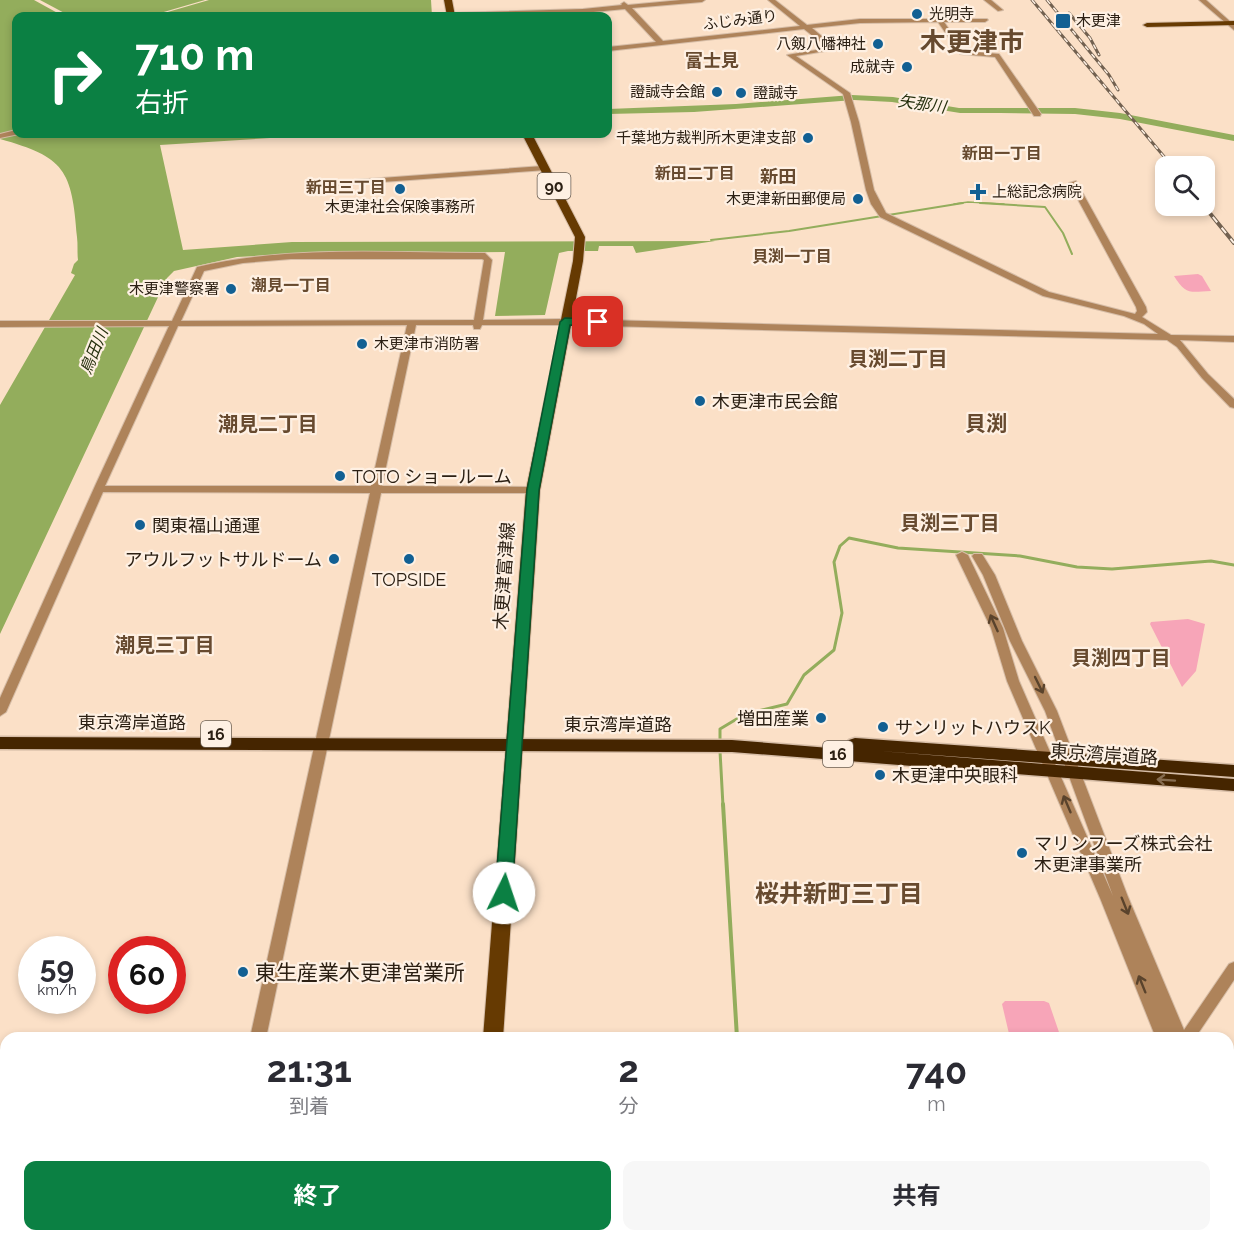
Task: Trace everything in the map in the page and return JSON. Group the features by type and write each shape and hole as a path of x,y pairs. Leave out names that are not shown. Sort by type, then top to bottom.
{"highway":[{"name":"東京湾岸道路","path":"0,732 323,739"},
{"name":"東京湾岸道路","path":"0,743 514,739 732,746 1051,765 1234,771"},
{"name":"東京湾岸道路","path":"1072,766 1234,785"}],"main road":[{"path":"1149,26 1232,25"},
{"name":"木更津富津線","path":"493,1032 533,490 580,239 529,138"}],"street":[{"path":"622,0 661,43"},
{"path":"552,12 702,0"},
{"path":"771,0 834,49 790,55 848,97 875,204 885,216 956,248 1046,294 1137,317 1172,340 1234,405"},
{"path":"987,0 1000,10"},
{"path":"1202,0 1232,25"},
{"name":"ふじみ通り","path":"612,49 860,21 985,20"},
{"path":"940,21 962,53 996,55 1035,110"},
{"path":"327,184 543,168"},
{"path":"1073,183 1141,307 1142,312 1137,317"},
{"path":"0,712 198,271 227,263 291,256 481,255 488,257 488,260 477,325"},
{"path":"259,1032 412,325"},
{"path":"0,326 564,325 1234,341"},
{"path":"99,489 533,490"},
{"path":"962,555 997,628 1013,681 1051,765 1162,1032"},
{"path":"978,556 989,575 1016,641 1051,711 1121,897 1177,1032"},
{"path":"1191,1032 1234,968"}],"shaded area":[{"path":"1198,274 1202,276 1211,291 1189,291 1174,276"},
{"path":"1188,619 1205,624 1196,671 1182,687 1150,624 1151,622"},
{"path":"1005,1001 1049,1003 1059,1032 1009,1032 1002,1004"}],"water":[{"name":"鳥田川","path":"0,0 34,0 56,12 12,12 12,138 270,138 160,145 183,250 292,242 715,241 636,253 633,246 599,246 598,251 559,253 545,315 495,316 505,252 291,254 237,257 174,271 167,278 0,634 0,405 75,275 71,273 78,260 72,196 68,181 61,170 52,160 39,152 0,139"},
{"path":"40,0 205,0 164,12 62,12"},
{"path":"209,0 431,0 432,12 168,12"},
{"path":"852,95 893,97 959,108 1027,108 1030,113 960,113 892,102 854,100 694,112 612,114 612,109 736,104"}],"waterway":[{"name":"矢那川","path":"1004,111 1075,111 1120,116 1234,138"},
{"path":"954,204 968,202 1004,204"},
{"path":"711,240 789,231 963,203"},
{"path":"980,203 1045,207 1063,233 1072,254"},
{"path":"720,744 720,729 745,714 787,704 804,675 834,650 842,613 834,562 840,546 849,538 898,548 1020,556 1077,567 1112,569 1211,561 1234,565"},
{"path":"720,751 723,806"},
{"path":"723,804 737,1032"}],"railway":[{"path":"1032,0 1164,156"},
{"path":"1047,0 1109,75 1118,90"},
{"path":"1069,13 1090,38 1099,55"},
{"path":"1212,216 1234,243"}],"place":[{"name":"光明寺","path":"917,14"},
{"name":"木更津","path":"1063,21"},
{"name":"八剱八幡神社","path":"878,44"},
{"name":"成就寺","path":"907,67"},
{"name":"證誠寺会館","path":"717,92"},
{"name":"證誠寺","path":"741,93"},
{"name":"千葉地方裁判所木更津支部","path":"808,138"},
{"name":"木更津社会保険事務所","path":"400,189"},
{"name":"上総記念病院","path":"978,192"},
{"name":"木更津新田郵便局","path":"858,199"},
{"name":"木更津警察署","path":"231,289"},
{"name":"木更津市消防署","path":"362,344"},
{"name":"木更津市民会館","path":"700,401"},
{"name":"TOTO ショールーム","path":"340,476"},
{"name":"関東福山通運","path":"140,525"},
{"name":"アウルフットサルドーム","path":"334,559"},
{"name":"TOPSIDE","path":"409,559"},
{"name":"増田産業","path":"821,718"},
{"name":"サンリットハウスK","path":"883,727"},
{"name":"木更津中央眼科","path":"880,775"},
{"name":"マリンフーズ株式会社 木更津事業所","path":"1022,853"},
{"name":"東生産業木更津営業所","path":"243,972"}],"district":[{"name":"木更津市","path":"972,42"},
{"name":"富士見","path":"712,60"},
{"name":"新田一丁目","path":"1002,153"},
{"name":"新田二丁目","path":"695,173"},
{"name":"新田","path":"778,176"},
{"name":"新田三丁目","path":"346,187"},
{"name":"貝渕一丁目","path":"792,256"},
{"name":"潮見一丁目","path":"291,285"},
{"name":"貝渕二丁目","path":"898,359"},
{"name":"貝渕","path":"986,423"},
{"name":"潮見二丁目","path":"268,424"},
{"name":"貝渕三丁目","path":"950,523"},
{"name":"潮見三丁目","path":"165,645"},
{"name":"貝渕四丁目","path":"1121,658"},
{"name":"桜井新町三丁目","path":"839,893"}],"route":[{"path":"504,893 533,490 565,322 598,322"}]}
